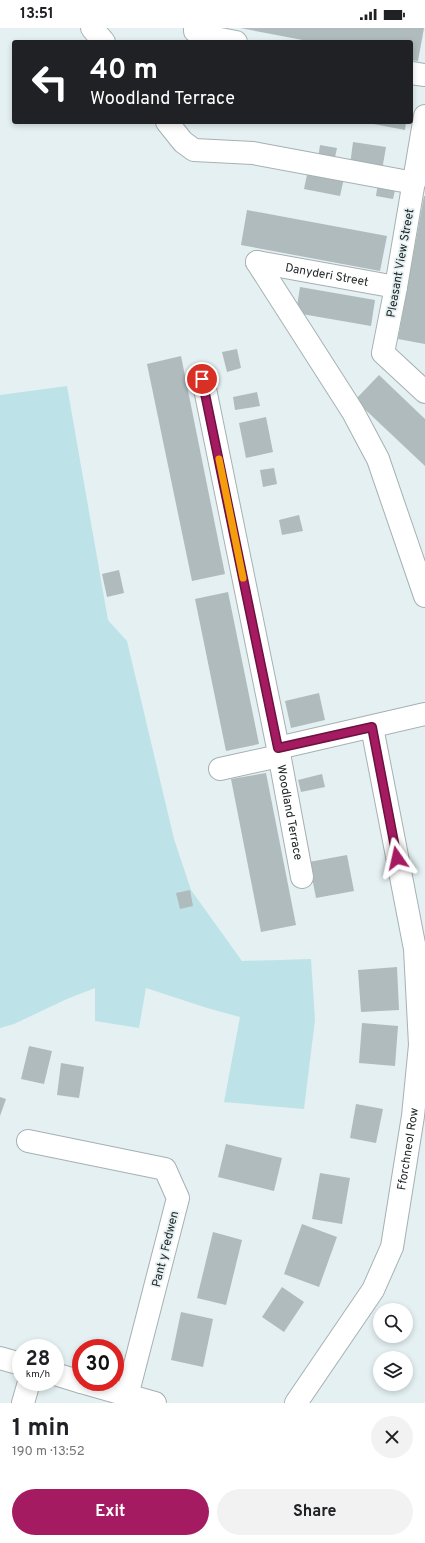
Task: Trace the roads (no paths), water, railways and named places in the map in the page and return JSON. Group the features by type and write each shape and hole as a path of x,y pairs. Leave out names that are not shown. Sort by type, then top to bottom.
{"street":[{"path":"92,28 102,40"},
{"path":"195,30 204,36 225,40"},
{"path":"413,73 425,75"},
{"name":"Pleasant View Street","path":"425,116 384,353 425,392"},
{"path":"169,124 183,142 194,150 253,153 414,183"},
{"name":"Danyderi Street","path":"396,287 258,262 353,412 378,460 425,596"},
{"name":"Woodland Terrace","path":"202,379 279,752 302,877"},
{"name":"Woodland Terrace","path":"279,752 425,714"},
{"name":"Fforchneol Row","path":"296,1403 373,1290 392,1247 413,1116 420,1045 415,950 372,727"},
{"path":"220,769 279,752"},
{"name":"Pant y Fedwen","path":"28,1141 165,1169 178,1198 128,1396"},
{"path":"0,1358 12,1361"},
{"path":"23,1403 26,1391"},
{"path":"111,1391 155,1403"}]}
